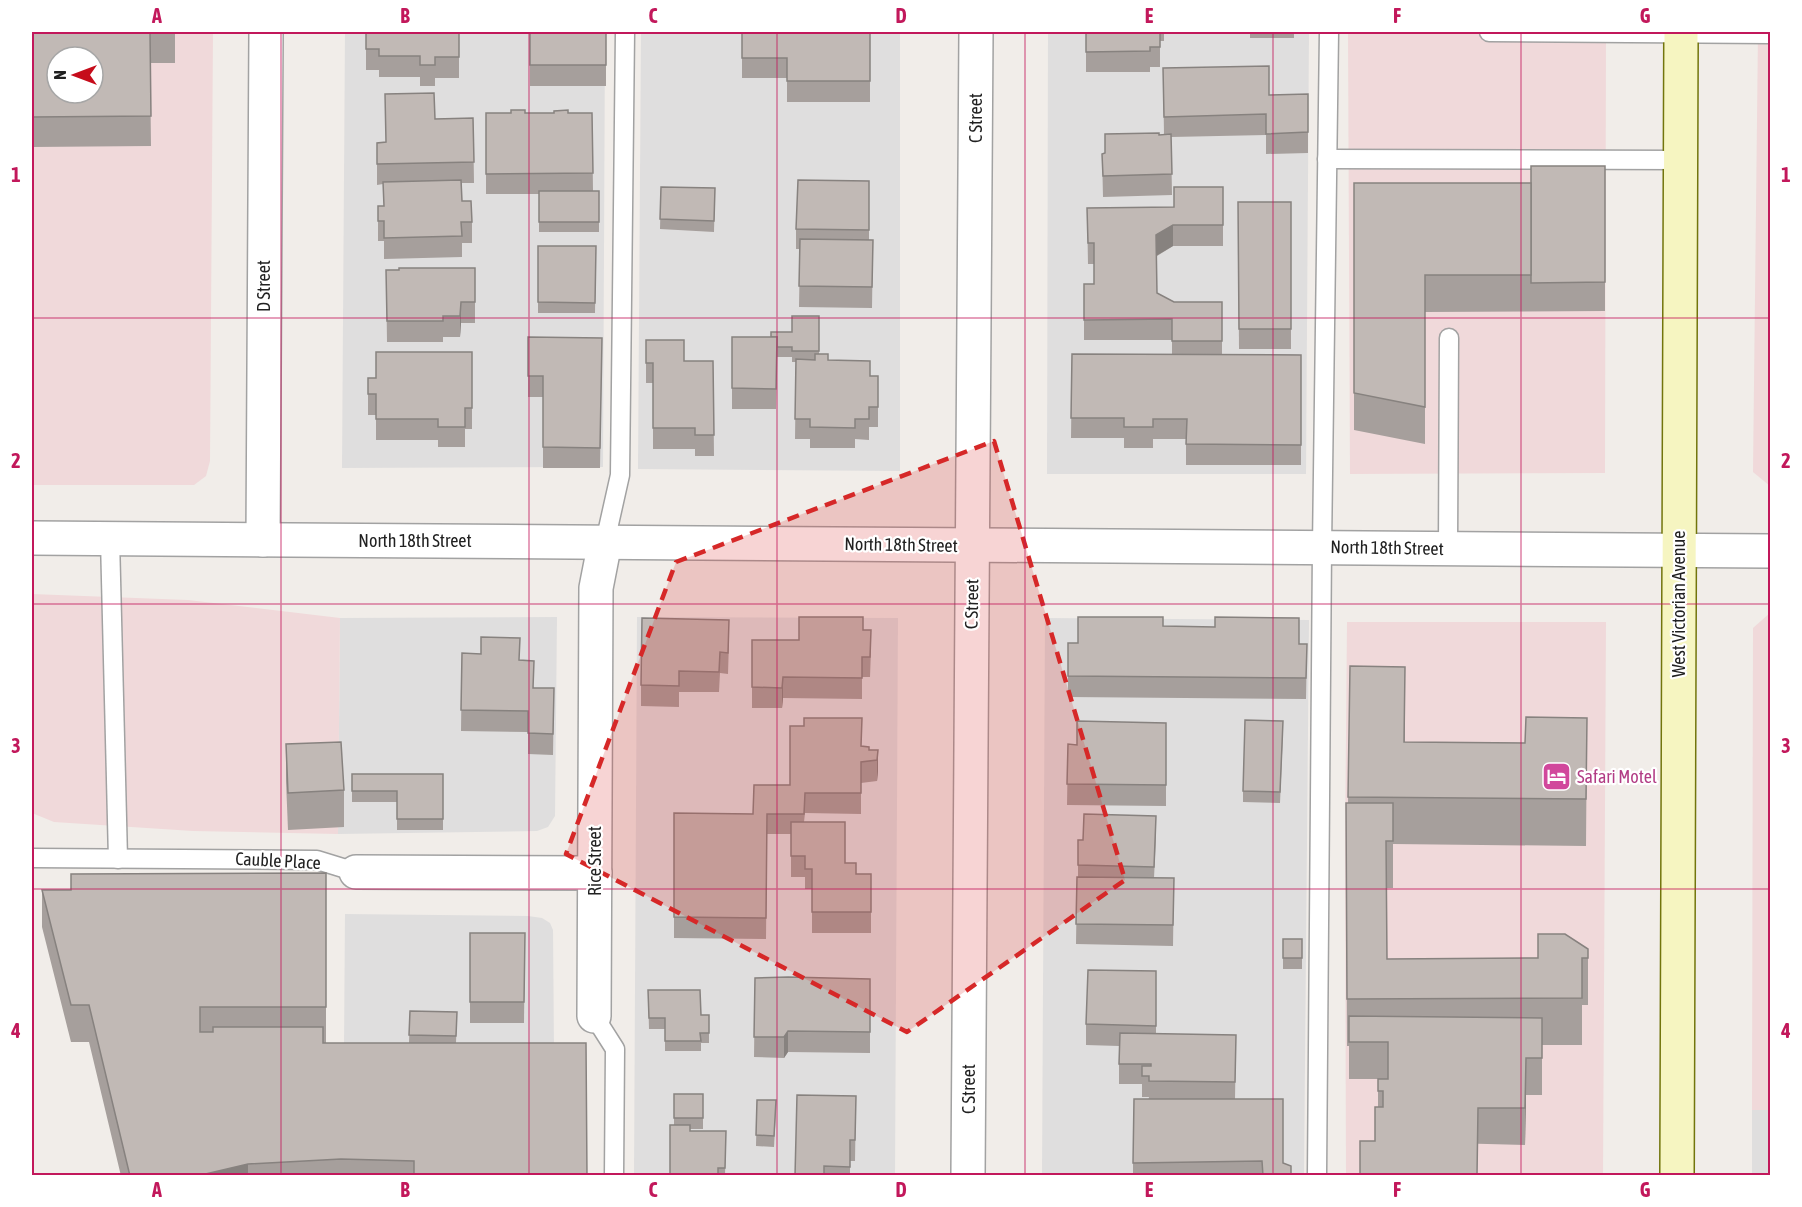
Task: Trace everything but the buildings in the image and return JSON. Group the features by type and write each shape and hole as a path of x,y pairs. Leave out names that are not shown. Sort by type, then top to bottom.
{"main road":[{"name":"West Victorian Avenue","path":"1677,1176 1681,32"}],"street":[{"name":"D Street","path":"263,540 266,32"},
{"name":"C Street","path":"968,1176 976,32"},
{"name":"North 18th Street","path":"32,538 1770,551"},
{"name":"Rice Street","path":"594,1016 596,588 605,542"},
{"name":"Cauble Place","path":"356,872 595,873"}],"lane":[{"path":"605,542 620,475 625,32"},
{"path":"1317,1176 1329,32"},
{"path":"1489,32 1770,34"},
{"path":"1327,159 1680,160"},
{"path":"1448,548 1449,338"},
{"path":"110,539 118,859"},
{"name":"Cauble Place","path":"32,858 317,860 356,872"},
{"name":"Rice Street","path":"594,1016 615,1049 614,1176"}],"highlighted area":[{"path":"994,441 1125,880 907,1032 566,854 676,562"}],"shaded area":[{"path":"32,32 213,32 210,461 206,476 194,485 32,485"},
{"path":"345,32 605,32 603,467 342,468"},
{"path":"641,32 900,32 900,471 638,469"},
{"path":"1048,32 1309,32 1306,474 1047,474"},
{"path":"1348,32 1606,32 1605,473 1350,474"},
{"path":"1758,32 1770,32 1770,486 1753,472"},
{"path":"32,594 188,600 340,618 338,834 193,831 54,822 32,813"},
{"path":"1770,613 1770,1110 1752,1110 1753,628"},
{"path":"557,617 555,816 548,827 537,831 338,834 340,618"},
{"path":"637,617 898,618 895,1175 634,1176"},
{"path":"1045,618 1309,620 1304,1175 1042,1176"},
{"path":"1347,622 1606,622 1603,1175 1346,1176"},
{"path":"345,914 528,916 542,918 550,923 553,930 554,1049 344,1047"},
{"path":"1752,1110 1770,1110 1770,1175 1752,1175"}],"place":[{"name":"Safari Motel","path":"1556,777"}]}
